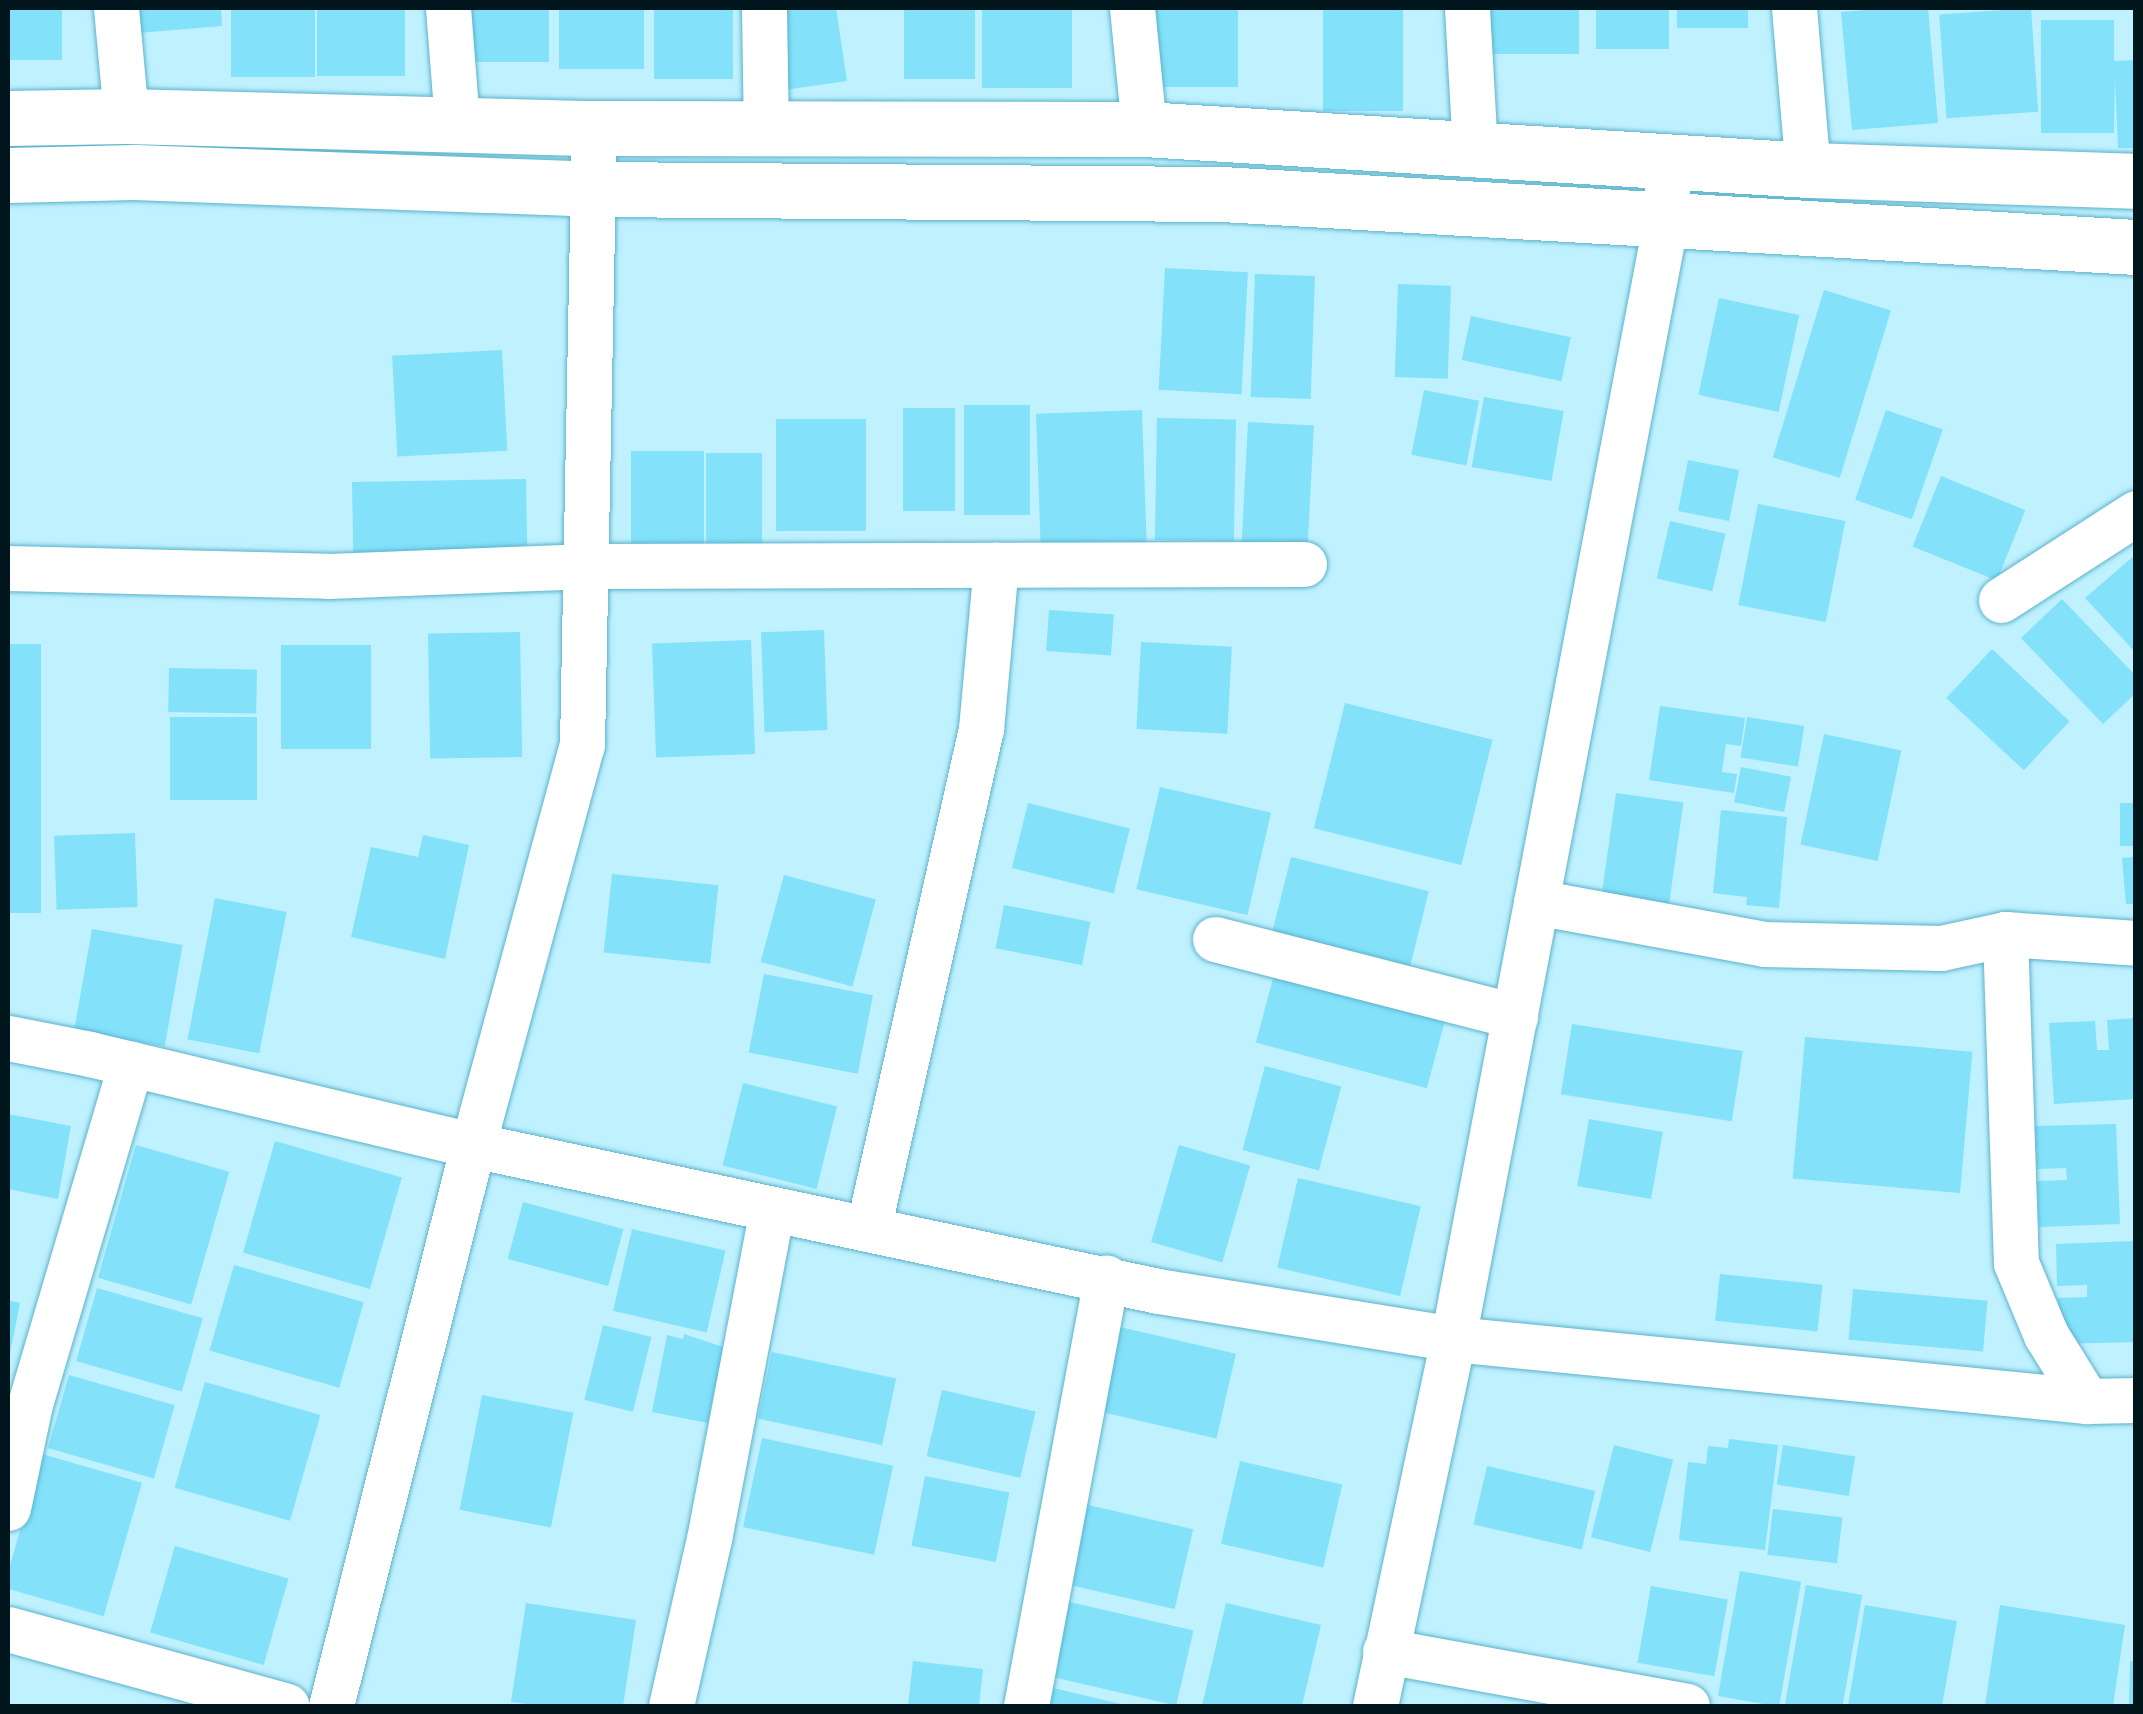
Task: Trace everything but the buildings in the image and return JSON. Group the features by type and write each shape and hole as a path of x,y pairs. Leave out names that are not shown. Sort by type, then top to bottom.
{"street":[{"path":"116,8 126,116"},
{"path":"448,8 456,122"},
{"path":"764,8 766,129"},
{"path":"1132,8 1144,129"},
{"path":"1467,8 1474,148"},
{"path":"1794,8 1808,170"},
{"path":"8,118 126,116 594,128 1144,129 1808,170 2136,181"},
{"path":"332,1706 473,1145 582,745 594,128"},
{"path":"1375,1706 1453,1339 1515,1016 1666,219 1668,162"},
{"path":"8,175 134,172 593,188 1222,194 2136,247"},
{"path":"2001,600 2136,513"},
{"path":"868,1229 981,728 996,564"},
{"path":"8,568 328,576 584,566 1304,564"},
{"path":"1536,902 1764,944 1941,948 2005,934 2136,943"},
{"path":"2005,934 2016,1263 2046,1336 2086,1402"},
{"path":"1215,939 1515,1016"},
{"path":"8,1038 473,1145 1158,1291 1453,1339 2086,1402 2136,1400"},
{"path":"8,1508 30,1404 131,1064"},
{"path":"670,1706 708,1539 772,1208"},
{"path":"1026,1706 1106,1277"},
{"path":"8,1629 286,1706"},
{"path":"1384,1651 1687,1706"}]}
